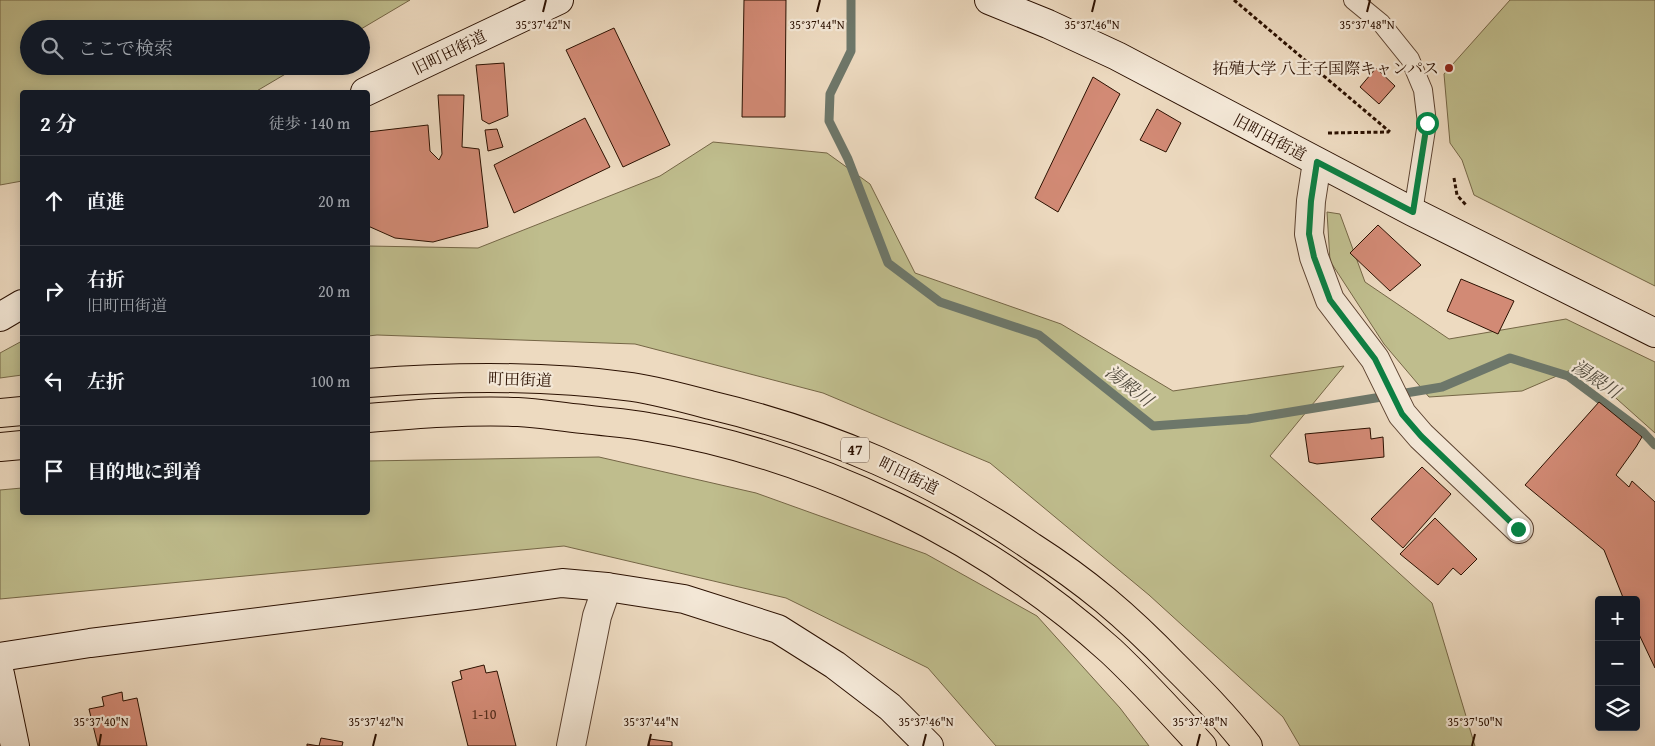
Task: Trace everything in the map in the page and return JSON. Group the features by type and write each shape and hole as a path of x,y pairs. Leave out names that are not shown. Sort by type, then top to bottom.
{"main road":[{"name":"町田街道","path":"370,383 437,378 503,377 566,380 634,388 756,416 830,440 880,461 940,490 997,522 1052,560 1104,599 1150,641 1197,688 1248,746"},
{"path":"0,412 20,411"},
{"name":"町田街道","path":"370,418 452,412 518,412 648,426 715,441 776,458 839,482 901,510 954,538 1008,571 1061,610 1110,651 1157,697 1202,746"},
{"path":"0,447 20,445"}],"street":[{"name":"旧町田街道","path":"369,90 559,0"},
{"name":"旧町田街道","path":"990,0 1117,56 1413,212 1655,333"},
{"path":"1317,162 1311,201 1309,234 1314,257 1330,300 1375,359 1402,414 1421,436 1518,529"},
{"path":"0,317 20,305"},
{"path":"0,656 90,643 474,596 562,583 607,587 684,599 778,629 835,665 890,707 929,746"},
{"path":"571,746 597,616 607,587"},
{"path":"0,674 15,746"}],"lane":[{"path":"1353,0 1381,23 1410,59 1423,90 1427,123 1413,212"}],"path":[{"path":"1234,0 1390,132 1327,134"},
{"path":"1454,178 1457,195 1467,207"}],"shaded area":[{"path":"0,0 410,0 370,24 370,20 20,20 20,75 284,75 258,90 20,90 20,181 0,185"},
{"path":"1510,0 1655,0 1655,286 1474,195 1462,160 1450,143 1444,74"},
{"path":"713,142 827,153 870,184 915,273 1061,324 1173,391 1344,366 1270,456 1432,603 1475,746 1300,746 1283,717 1149,595 990,463 823,393 635,344 370,336 370,246 478,248 660,176"},
{"path":"1327,212 1340,214 1365,282 1449,339 1566,319 1655,362 1655,433 1580,366 1522,391 1429,397 1384,344 1330,261"},
{"path":"20,342 20,375 0,378 0,353"},
{"path":"599,457 756,493 926,554 1037,616 1120,708 1149,746 996,746 928,668 786,598 564,546 0,599 0,490 20,488 20,515 370,515 370,461"}],"building":[{"path":"744,0 786,0 785,117 742,117"},
{"path":"614,28 670,145 623,167 566,50"},
{"path":"504,63 508,116 489,124 482,120 476,65"},
{"path":"1376,68 1395,86 1379,104 1360,87"},
{"path":"1093,77 1120,94 1058,212 1035,198"},
{"path":"438,95 464,95 462,147 479,149 488,227 433,242 395,238 370,227 370,132 428,125 430,151 439,160 442,154"},
{"path":"1157,109 1181,123 1166,152 1140,140"},
{"path":"585,118 610,167 514,213 494,165"},
{"path":"497,129 503,147 488,151 485,130"},
{"path":"1378,225 1421,265 1390,291 1350,253"},
{"path":"1461,279 1514,301 1498,334 1447,311"},
{"path":"1599,402 1642,437 1616,475 1629,487 1632,481 1655,502 1655,668 1640,636 1640,596 1622,596 1604,550 1525,485"},
{"path":"1370,428 1371,439 1383,437 1384,457 1317,464 1309,462 1305,434"},
{"path":"1422,467 1451,494 1403,548 1371,519"},
{"path":"1435,518 1477,559 1461,575 1453,568 1438,585 1400,554"},
{"path":"484,665 486,673 497,671 516,746 468,746 452,682 462,679 460,671"},
{"path":"122,692 123,701 137,698 147,746 98,746 89,709 104,706 102,697"},
{"path":"321,738 343,742 342,746 319,746"},
{"path":"650,739 672,742 672,746 649,746"}],"waterway":[{"name":"湯殿川","path":"851,0 851,51 830,94 829,121 848,159 888,263 940,302 1039,335 1153,426 1248,419 1442,387 1510,358 1568,376 1642,431 1655,445"}],"place":[{"name":"拓殖大学 八王子国際キャンパス","path":"1449,68"}],"route":[{"path":"1427,123 1413,212 1317,162 1311,201 1309,234 1314,257 1330,300 1375,359 1402,414 1421,436 1518,529"}]}
